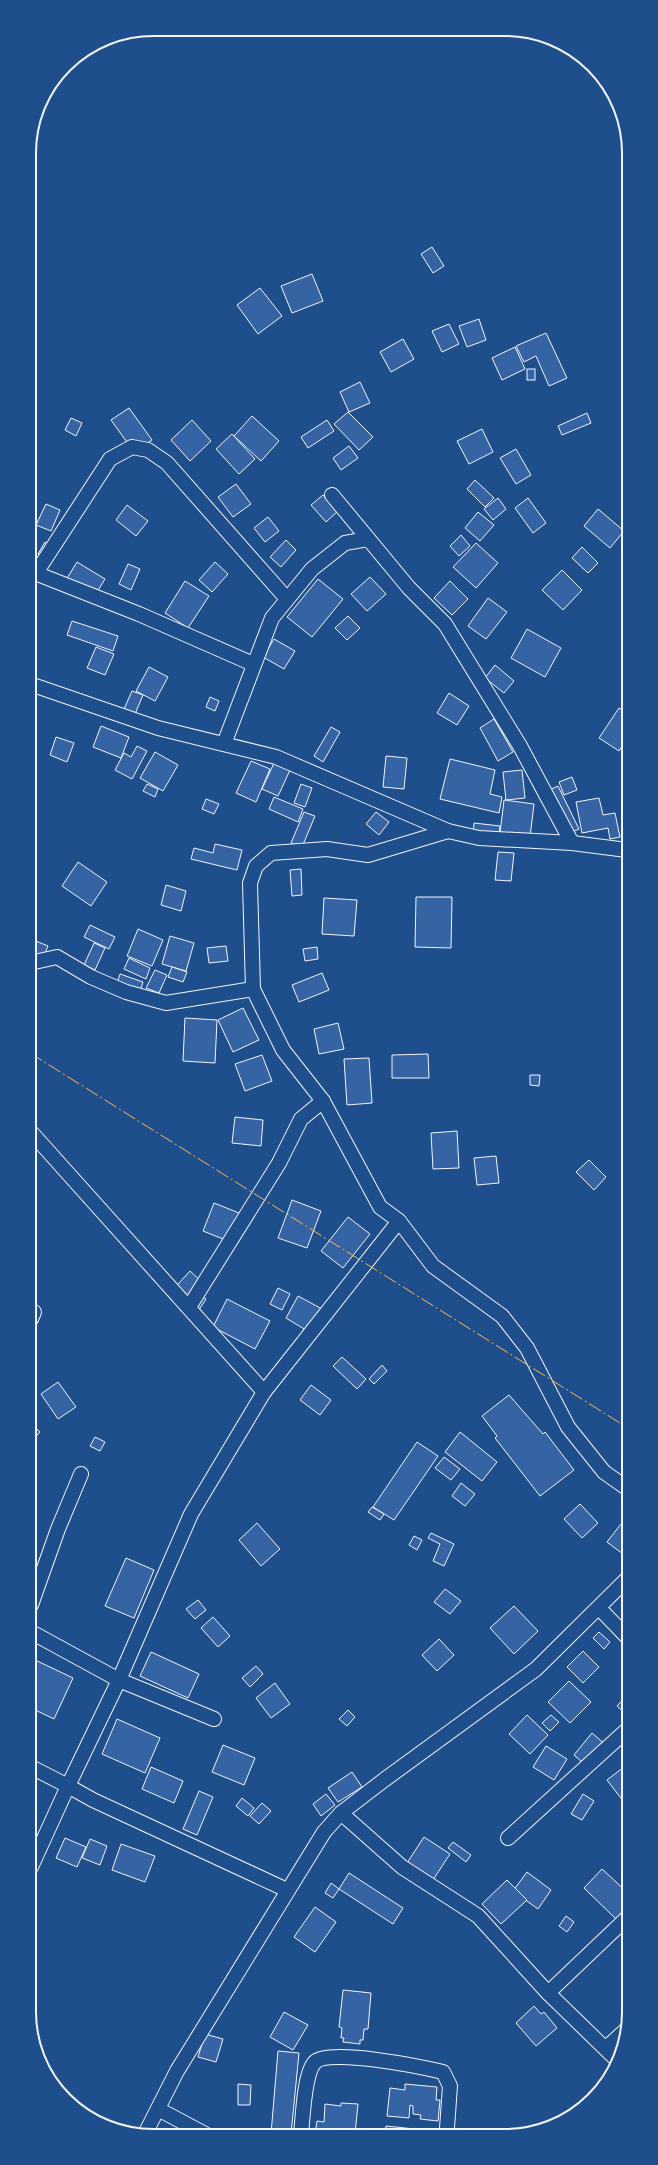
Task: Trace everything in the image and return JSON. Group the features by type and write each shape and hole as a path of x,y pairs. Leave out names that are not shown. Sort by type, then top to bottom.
{"street":[{"path":"36,568 110,459 132,447 148,450 167,463 287,600"},
{"path":"332,495 409,588 445,624 520,746 572,843"},
{"path":"224,744 253,664 272,618 312,569 345,543 368,539"},
{"path":"36,573 139,614 253,664"},
{"path":"36,686 158,728 276,757 448,831 479,838 572,843 622,849"},
{"path":"448,831 368,855 327,849 271,853 256,866 250,883 253,989 283,1050 323,1101 380,1207 399,1221 433,1266 502,1316 527,1348 568,1427 604,1472 622,1485"},
{"path":"36,962 57,957 91,977 126,992 166,1002 253,989"},
{"path":"188,1307 279,1163 301,1119 323,1101"},
{"path":"36,1138 264,1392"},
{"path":"36,1856 119,1680 191,1514 264,1392 399,1221"},
{"path":"36,1591 58,1528 81,1474"},
{"path":"148,2129 177,2071 324,1832 341,1813 536,1669 622,1584"},
{"path":"599,1608 622,1632"},
{"path":"36,1635 119,1680 214,1719"},
{"path":"508,1838 622,1734"},
{"path":"36,1770 93,1800 287,1890"},
{"path":"341,1813 402,1867 478,1916 548,1993 613,2056"},
{"path":"548,1993 622,1923"},
{"path":"606,2048 620,2036"},
{"path":"302,2129 309,2071 315,2061 331,2056 414,2064 443,2072 450,2086 447,2128"},
{"path":"158,2109 196,2129"}],"building":[{"path":"432,247 444,266 433,273 421,254"},
{"path":"312,274 323,301 292,313 281,286"},
{"path":"260,288 282,316 258,334 237,305"},
{"path":"479,319 486,340 467,347 459,326"},
{"path":"449,324 459,344 442,352 432,331"},
{"path":"546,333 567,378 549,386 536,356 524,362 516,346"},
{"path":"403,339 414,359 391,372 380,352"},
{"path":"515,347 525,369 502,380 492,358"},
{"path":"527,369 535,369 535,380 527,380"},
{"path":"360,382 370,403 349,412 340,392"},
{"path":"129,408 152,440 134,452 111,420"},
{"path":"348,412 373,437 359,450 334,424"},
{"path":"587,413 591,423 562,435 558,426"},
{"path":"252,416 279,441 261,461 234,436"},
{"path":"71,418 82,423 76,436 65,430"},
{"path":"192,420 211,441 190,461 171,440"},
{"path":"327,420 334,431 308,448 301,437"},
{"path":"482,429 493,452 469,464 457,441"},
{"path":"232,434 255,459 239,474 216,449"},
{"path":"349,446 358,458 341,470 333,458"},
{"path":"516,449 531,475 516,484 500,458"},
{"path":"475,480 494,498 485,507 467,489"},
{"path":"236,484 251,504 233,517 218,497"},
{"path":"323,495 338,511 326,522 311,505"},
{"path":"498,498 506,509 493,520 484,509"},
{"path":"528,498 546,523 533,533 515,508"},
{"path":"46,504 60,510 51,531 36,525"},
{"path":"127,505 148,521 136,536 116,520"},
{"path":"598,509 622,529 622,533 610,548 584,526"},
{"path":"478,512 494,525 480,541 465,528"},
{"path":"268,517 279,531 265,542 254,528"},
{"path":"461,535 470,546 459,556 450,546"},
{"path":"286,540 296,550 281,567 270,557"},
{"path":"45,542 53,548 46,559 38,554"},
{"path":"476,543 498,563 476,588 453,567"},
{"path":"582,547 598,563 588,573 572,558"},
{"path":"77,562 105,579 94,597 66,580"},
{"path":"215,562 228,574 212,592 199,580"},
{"path":"128,564 140,569 131,590 119,584"},
{"path":"562,570 582,590 563,610 542,590"},
{"path":"370,577 386,594 367,611 351,594"},
{"path":"318,579 343,599 312,637 287,617"},
{"path":"185,581 209,596 188,628 165,613"},
{"path":"450,581 468,599 452,615 434,598"},
{"path":"488,598 507,612 486,639 468,626"},
{"path":"348,616 360,628 347,640 335,628"},
{"path":"72,621 118,636 113,651 67,635"},
{"path":"527,629 561,648 545,677 511,658"},
{"path":"274,639 295,651 284,669 263,657"},
{"path":"96,647 114,654 105,675 87,668"},
{"path":"495,665 514,681 504,693 485,678"},
{"path":"149,667 168,677 155,701 136,691"},
{"path":"132,691 143,695 135,714 124,709"},
{"path":"449,693 469,706 457,725 437,713"},
{"path":"210,697 219,701 215,711 206,707"},
{"path":"619,708 622,710 622,746 619,751 599,738"},
{"path":"494,719 513,752 498,761 480,728"},
{"path":"101,726 129,737 121,758 93,747"},
{"path":"331,727 340,732 323,762 314,756"},
{"path":"56,737 74,743 67,762 50,755"},
{"path":"137,746 147,751 132,779 115,770 124,753 131,757"},
{"path":"155,752 178,765 163,791 140,778"},
{"path":"386,756 407,758 404,789 383,787"},
{"path":"450,759 495,770 490,794 502,797 499,813 440,799"},
{"path":"251,761 270,769 256,802 236,793"},
{"path":"275,761 291,768 278,796 262,789"},
{"path":"522,770 525,798 506,800 503,772"},
{"path":"572,777 577,790 564,795 559,782"},
{"path":"147,784 158,789 155,797 143,791"},
{"path":"301,784 312,788 305,807 294,803"},
{"path":"558,786 579,829 568,834 547,791"},
{"path":"274,797 303,809 298,822 269,809"},
{"path":"599,798 603,815 615,813 620,837 610,839 608,828 582,833 576,802"},
{"path":"206,799 219,804 214,814 202,809"},
{"path":"504,800 534,804 530,837 500,833"},
{"path":"304,812 315,816 302,847 291,843"},
{"path":"376,812 389,822 379,835 366,824"},
{"path":"474,823 500,826 499,837 473,835"},
{"path":"215,844 242,850 237,870 191,859 194,848 213,853"},
{"path":"498,852 514,853 511,881 495,880"},
{"path":"78,862 107,882 91,906 62,886"},
{"path":"301,869 302,895 292,896 290,870"},
{"path":"166,885 186,891 181,911 161,905"},
{"path":"416,897 452,897 451,948 415,947"},
{"path":"324,898 357,900 354,936 322,934"},
{"path":"90,925 115,937 109,949 84,937"},
{"path":"138,929 163,940 152,966 127,956"},
{"path":"170,936 194,943 186,971 162,964"},
{"path":"36,941 48,946 43,958 36,955"},
{"path":"94,943 105,948 95,970 84,965"},
{"path":"226,946 228,961 209,963 207,948"},
{"path":"317,947 318,959 305,961 303,949"},
{"path":"129,958 150,968 146,979 124,969"},
{"path":"172,967 187,972 183,982 168,977"},
{"path":"155,970 167,975 159,993 146,988"},
{"path":"322,973 329,990 299,1002 292,985"},
{"path":"120,974 143,982 139,995 116,987"},
{"path":"243,1008 259,1040 233,1052 218,1020"},
{"path":"185,1018 217,1020 215,1063 183,1061"},
{"path":"338,1023 344,1049 319,1054 314,1029"},
{"path":"428,1054 429,1078 392,1078 392,1055"},
{"path":"262,1055 272,1081 245,1091 235,1064"},
{"path":"369,1058 372,1103 347,1105 344,1059"},
{"path":"530,1075 540,1075 539,1086 530,1085"},
{"path":"235,1117 263,1120 261,1146 232,1143"},
{"path":"457,1131 459,1168 433,1169 431,1133"},
{"path":"496,1156 499,1183 477,1185 474,1158"},
{"path":"589,1160 606,1177 594,1190 576,1172"},
{"path":"292,1200 321,1211 307,1248 278,1238"},
{"path":"214,1203 239,1213 228,1241 203,1231"},
{"path":"348,1217 370,1234 343,1268 321,1251"},
{"path":"190,1271 204,1284 183,1307 169,1294"},
{"path":"278,1288 290,1294 282,1310 270,1304"},
{"path":"197,1292 206,1299 195,1316"},
{"path":"298,1296 322,1309 309,1332 286,1318"},
{"path":"227,1299 270,1321 255,1349 213,1327"},
{"path":"342,1357 366,1379 357,1389 333,1366"},
{"path":"382,1365 387,1371 374,1384 369,1379"},
{"path":"58,1382 76,1407 58,1419 41,1394"},
{"path":"311,1385 331,1400 320,1415 300,1400"},
{"path":"509,1395 543,1434 545,1432 574,1470 540,1496 495,1438 497,1436 482,1416"},
{"path":"36,1428 40,1432 36,1436"},
{"path":"460,1432 497,1462 482,1481 445,1452"},
{"path":"95,1437 105,1442 100,1451 90,1446"},
{"path":"417,1442 438,1456 394,1520 373,1507"},
{"path":"444,1457 460,1469 451,1480 435,1468"},
{"path":"461,1483 475,1494 465,1506 452,1496"},
{"path":"580,1504 598,1523 582,1538 564,1519"},
{"path":"372,1507 384,1514 380,1520 368,1512"},
{"path":"257,1523 280,1549 261,1566 239,1540"},
{"path":"622,1523 622,1553 607,1542"},
{"path":"431,1533 454,1544 444,1566 433,1561 440,1544 428,1538"},
{"path":"414,1536 422,1540 417,1550 409,1545"},
{"path":"126,1558 154,1570 134,1618 105,1606"},
{"path":"445,1589 461,1601 450,1614 434,1602"},
{"path":"198,1600 206,1610 195,1619 186,1609"},
{"path":"514,1606 538,1631 514,1654 490,1628"},
{"path":"213,1617 230,1636 218,1647 201,1628"},
{"path":"599,1632 610,1642 604,1649 593,1638"},
{"path":"439,1639 454,1655 437,1671 422,1655"},
{"path":"583,1651 599,1667 583,1683 567,1667"},
{"path":"151,1652 199,1674 188,1698 140,1676"},
{"path":"36,1660 73,1678 54,1719 36,1710"},
{"path":"256,1666 263,1674 250,1687 242,1678"},
{"path":"569,1681 591,1702 570,1723 548,1702"},
{"path":"275,1683 290,1704 271,1718 256,1698"},
{"path":"622,1701 622,1711 617,1706"},
{"path":"348,1710 355,1717 347,1726 339,1719"},
{"path":"527,1715 548,1735 530,1754 509,1734"},
{"path":"551,1715 559,1722 550,1731 542,1723"},
{"path":"117,1719 160,1738 145,1773 102,1754"},
{"path":"592,1733 608,1747 589,1768 574,1755"},
{"path":"223,1745 255,1758 244,1785 212,1772"},
{"path":"546,1746 567,1759 554,1780 533,1767"},
{"path":"151,1767 183,1781 174,1803 142,1789"},
{"path":"622,1769 622,1800 607,1780"},
{"path":"352,1772 362,1787 338,1802 328,1788"},
{"path":"199,1791 213,1797 197,1835 183,1829"},
{"path":"326,1794 335,1805 321,1816 313,1804"},
{"path":"583,1794 594,1801 582,1820 571,1814"},
{"path":"242,1798 254,1808 248,1816 236,1806"},
{"path":"262,1803 271,1811 259,1824 250,1816"},
{"path":"424,1837 450,1854 431,1883 405,1866"},
{"path":"65,1838 86,1847 77,1867 56,1858"},
{"path":"90,1839 107,1846 100,1865 82,1858"},
{"path":"453,1842 471,1855 466,1862 448,1848"},
{"path":"121,1844 155,1856 145,1882 112,1870"},
{"path":"602,1869 622,1888 622,1913 616,1919 584,1888"},
{"path":"527,1872 551,1890 538,1909 513,1891"},
{"path":"349,1873 403,1908 393,1924 339,1889"},
{"path":"507,1880 527,1900 501,1924 482,1904"},
{"path":"331,1883 339,1889 333,1898 325,1893"},
{"path":"315,1907 336,1922 315,1952 294,1937"},
{"path":"566,1916 574,1922 567,1932 559,1926"},
{"path":"343,1990 371,1993 368,2029 364,2029 363,2040 360,2040 360,2044 343,2042 344,2038 341,2038 342,2028 339,2027"},
{"path":"534,2006 541,2014 544,2012 557,2028 536,2046 516,2023"},
{"path":"284,2012 308,2025 293,2050 270,2037"},
{"path":"205,2034 223,2039 216,2062 198,2057"},
{"path":"278,2051 299,2053 291,2129 271,2129"},
{"path":"238,2084 251,2085 250,2105 238,2105"},
{"path":"405,2084 437,2087 436,2100 440,2100 438,2121 420,2119 421,2115 413,2114 413,2106 410,2105 409,2118 387,2116 390,2088 405,2090"},
{"path":"341,2103 358,2104 356,2129 316,2129 317,2121 324,2122 325,2104 341,2106"},
{"path":"386,2126 415,2129 386,2129"}],"power":[{"path":"36,1057 622,1424"}]}
